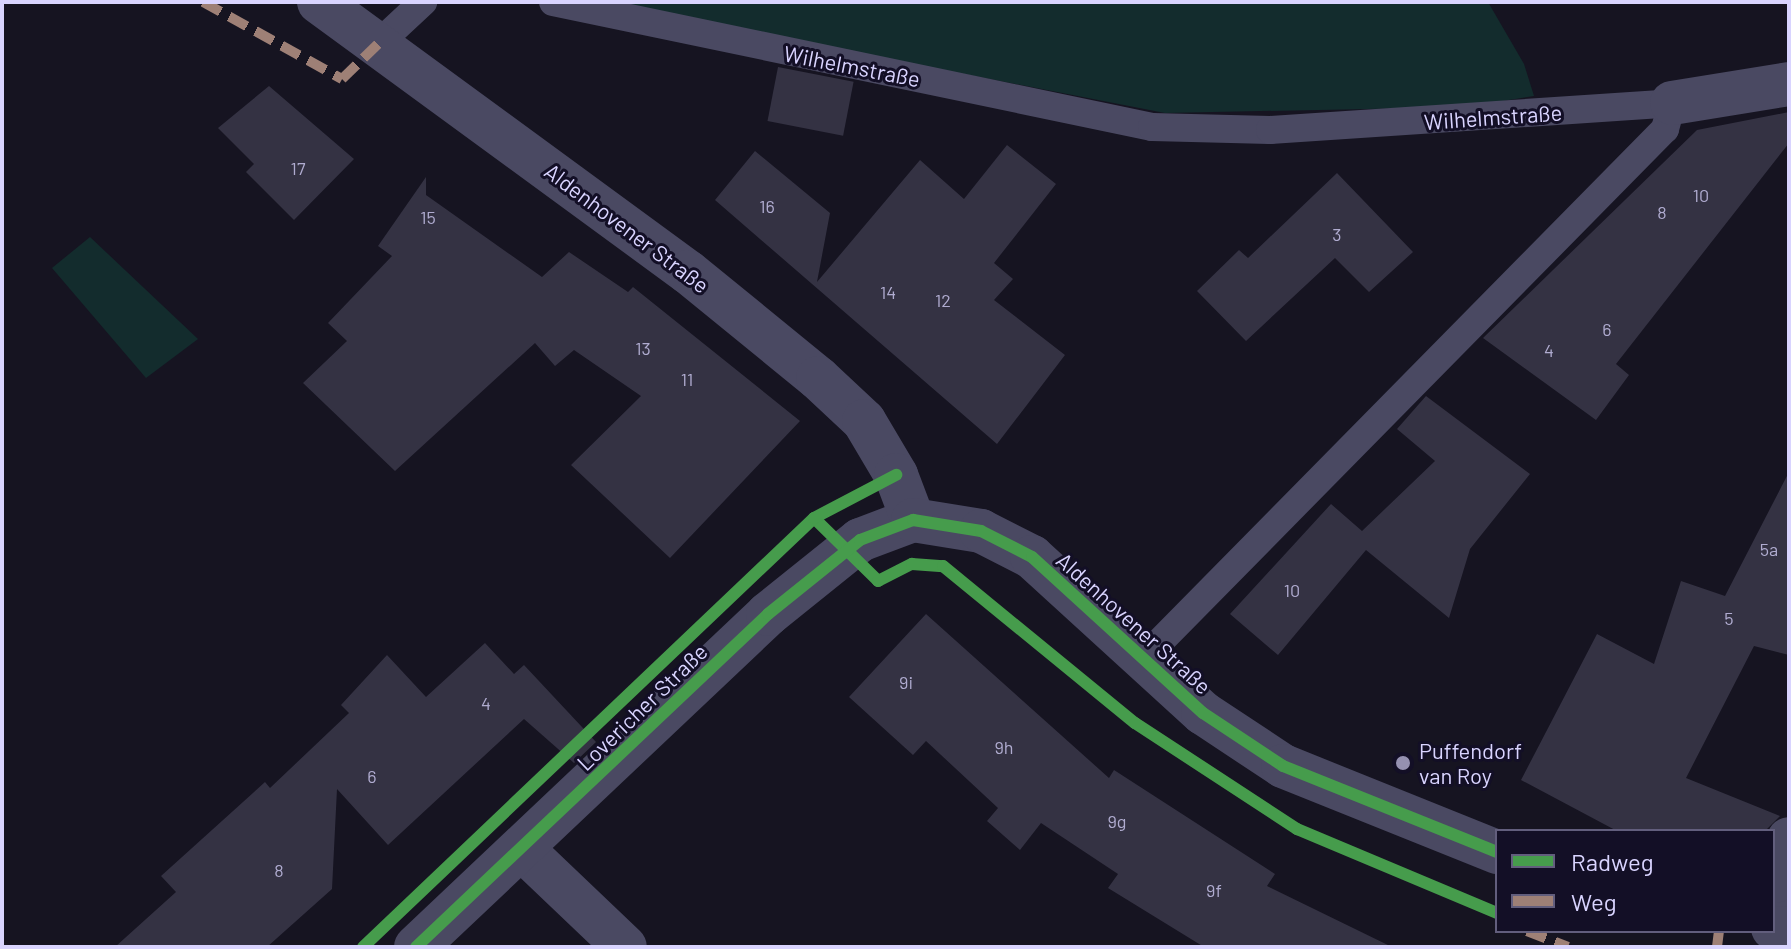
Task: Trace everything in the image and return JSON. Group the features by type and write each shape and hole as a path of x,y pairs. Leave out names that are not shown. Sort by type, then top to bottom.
{"street":[{"name":"Aldenhovener Straße","path":"319,2 688,272 818,378 864,421 896,475 913,520 981,531 1032,557 1141,661 1203,713 1283,766 1495,851"},
{"path":"1672,103 1789,84"},
{"name":"Lovericher Straße","path":"416,947 768,614 860,540 913,520"},
{"path":"1775,881 1789,839"},
{"path":"522,849 625,947"}],"lane":[{"path":"378,44 423,2"},
{"name":"Wilhelmstraße","path":"553,2 1152,127 1270,130 1672,103"},
{"path":"1141,661 1665,129 1672,103"}],"green space":[{"path":"594,2 1488,2 1524,64 1534,96 1466,107 1165,113"},
{"path":"90,237 198,339 146,378 52,268"}],"building":[{"path":"778,67 854,82 843,136 768,121"},
{"path":"269,86 354,159 294,220 246,172 254,164 218,128"},
{"path":"1789,112 1789,143 1616,364 1629,375 1596,420 1483,338 1697,130"},
{"path":"1007,145 1056,184 994,263 1013,279 994,300 1065,355 997,444 715,200 755,151 830,213 817,282 920,160 964,199"},
{"path":"1337,173 1413,252 1369,292 1335,258 1246,341 1197,291 1239,250 1248,258"},
{"path":"426,177 426,195 542,277 569,252 628,292 633,287 800,421 670,558 571,465 641,396 574,350 555,366 535,343 395,471 303,383 347,341 328,323 392,256 378,246"},
{"path":"1426,396 1530,474 1470,549 1449,618 1366,550 1278,655 1230,614 1331,504 1362,531 1435,461 1397,429"},
{"path":"1789,472 1789,655 1754,646 1686,778 1780,816 1767,829 1613,829 1521,780 1597,634 1654,664 1681,581 1725,596"},
{"path":"926,614 1109,778 1114,770 1275,874 1267,886 1392,947 1204,947 1108,888 1118,874 1041,823 1020,850 987,821 998,808 926,741 913,755 849,697"},
{"path":"485,643 514,674 524,665 596,742 574,763 524,719 388,845 337,789 332,889 267,947 115,947 176,892 161,876 265,782 270,788 349,713 341,705 387,655 426,697"}],"marked path":[{"path":"203,2 342,79 378,44"},
{"path":"1532,933 1568,947"},
{"path":"1717,947 1719,933"}],"cycle path":[{"path":"363,947 814,518 896,475"},
{"path":"814,518 878,581 912,564 943,566 1135,723 1297,829 1495,912"},
{"path":"416,947 768,614 860,540 913,520 981,531 1032,557 1203,713 1283,766 1495,851"}],"place":[{"name":"Puffendorf van Roy","path":"1403,763"}]}
